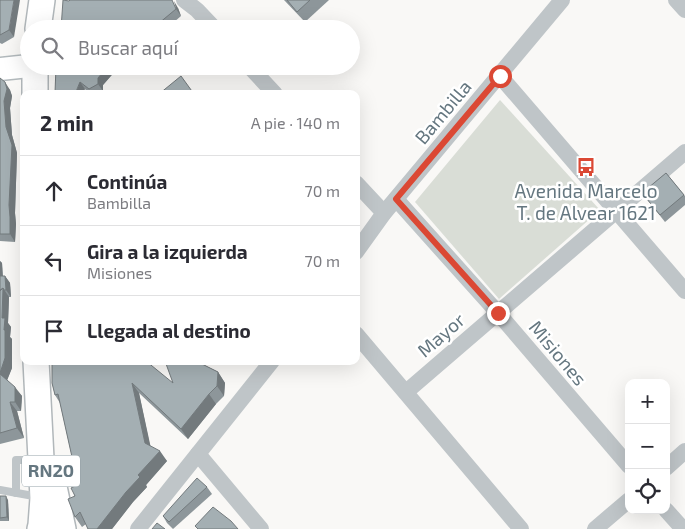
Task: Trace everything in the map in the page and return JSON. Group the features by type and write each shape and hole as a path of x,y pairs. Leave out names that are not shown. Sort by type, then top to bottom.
{"main road":[{"path":"39,20 42,0"},
{"path":"0,68 20,67"},
{"path":"35,90 36,75"},
{"name":"RN20","path":"36,365 43,498 40,529"},
{"name":"RN20","path":"40,413 57,507 63,529"}],"street":[{"path":"184,0 206,20"},
{"name":"Bambilla","path":"360,246 384,213 562,0"},
{"path":"676,0 685,10"},
{"path":"257,75 270,90"},
{"path":"500,76 685,291"},
{"name":"Mayor","path":"406,392 685,152"},
{"path":"360,187 384,213"},
{"name":"Misiones","path":"396,199 498,313 625,461"},
{"path":"360,339 521,529"},
{"path":"138,529 269,365"},
{"path":"670,464 685,451"},
{"path":"198,454 262,529"},
{"path":"595,529 625,503"},
{"path":"670,514 683,529"}],"lane":[{"path":"16,493 16,460 41,460"},
{"path":"0,490 43,498"}],"shaded area":[{"path":"500,100 600,210 499,299 415,202"}],"building":[{"path":"0,0 14,0 9,30 0,35"},
{"path":"63,0 172,0 176,9 163,20 62,20"},
{"path":"287,0 310,0 297,12"},
{"path":"56,75 100,75 98,78 98,84 89,89 80,82 77,90 55,90"},
{"path":"181,76 191,90 164,90"},
{"path":"0,78 5,82 7,89 4,101 6,127 12,145 9,205 10,234 0,234"},
{"path":"666,173 684,195 660,215 642,193"},
{"path":"0,276 5,276 6,290 3,288 0,290"},
{"path":"3,288 2,318 5,318 5,358 0,373 0,291"},
{"path":"52,365 151,365 173,383 166,365 204,365 218,372 217,386 181,429 132,383 145,443 160,451 138,475 140,477 97,529 88,529 80,512 75,517 68,499 75,496 71,488 75,486 69,472 74,466 58,394 55,395 52,383"},
{"path":"0,374 15,387 15,402 10,402 17,428 0,433"},
{"path":"197,478 207,487 169,522 163,516"},
{"path":"0,496 6,496 7,517 0,518"},
{"path":"213,507 238,529 198,529 195,526"},
{"path":"157,523 165,529 152,529"}],"place":[{"name":"Avenida Marcelo T. de Alvear 1621","path":"586,167"}],"route":[{"path":"498,313 396,199 500,76"}]}
